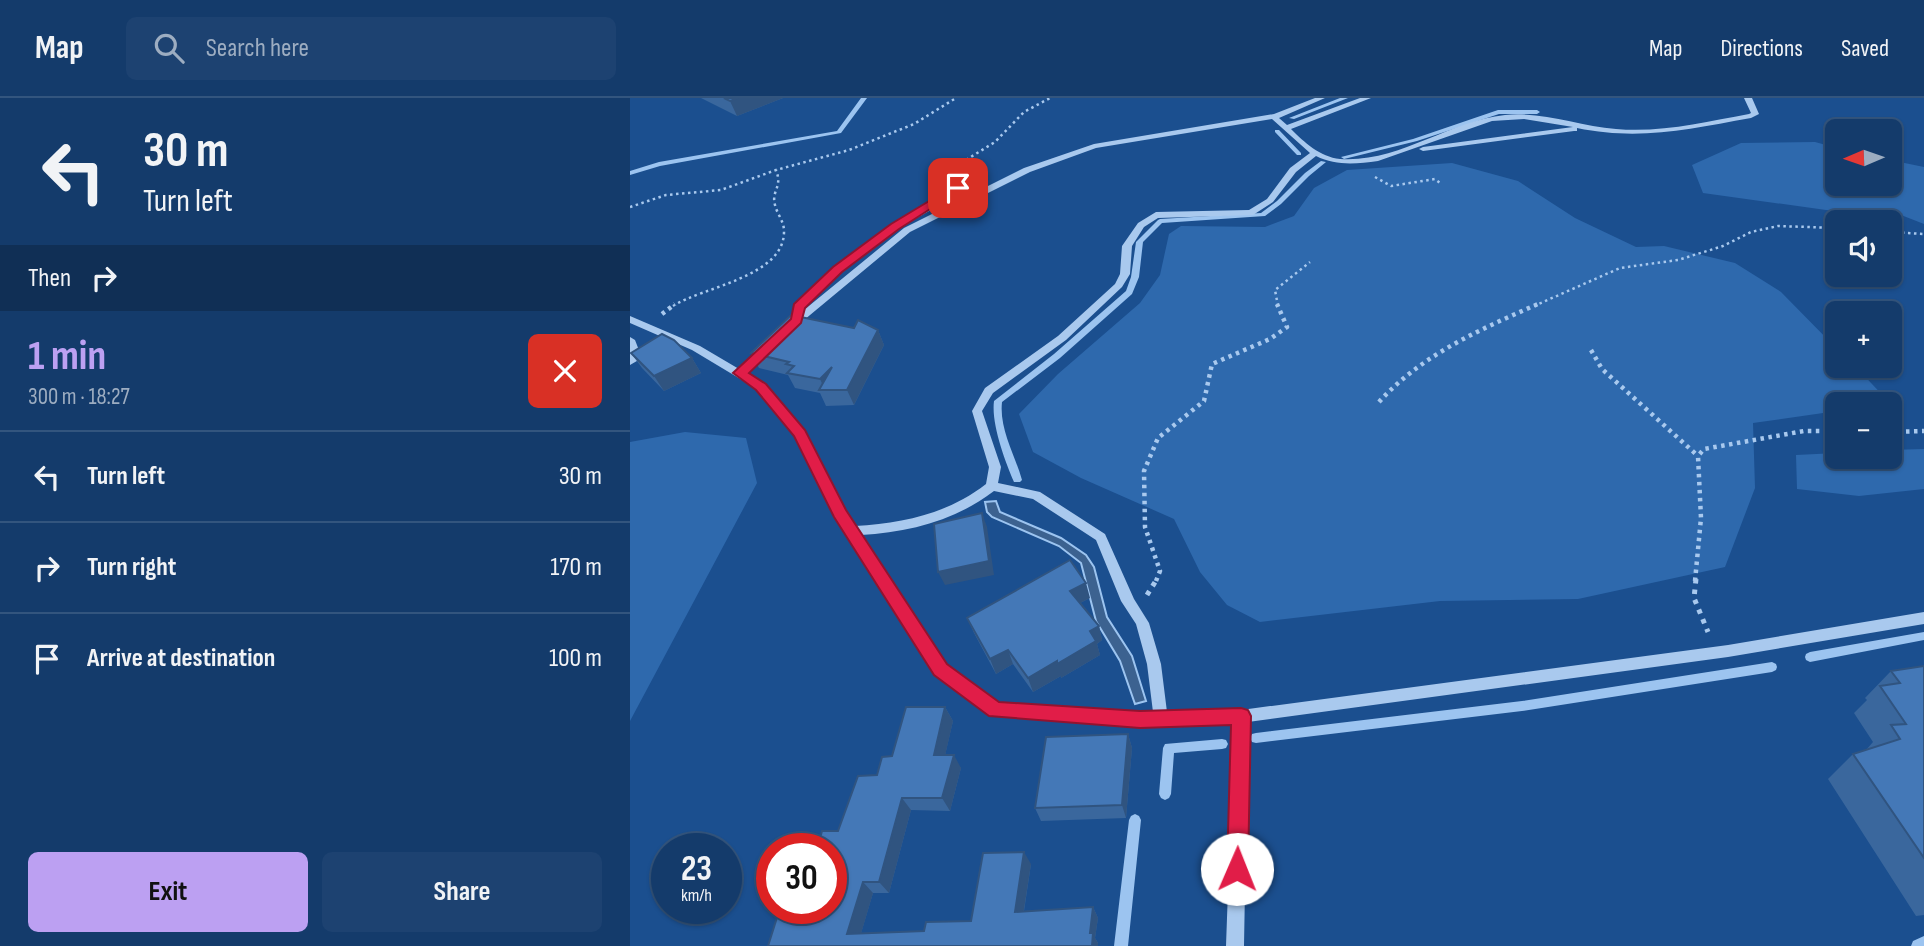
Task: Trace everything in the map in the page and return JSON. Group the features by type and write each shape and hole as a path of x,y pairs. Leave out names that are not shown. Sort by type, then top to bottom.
{"street":[{"path":"777,337 907,230 1027,170 1063,155 1133,138 1273,116 1321,98"},
{"path":"1286,128 1367,98"},
{"path":"1404,151 1492,119 1528,116 1589,127 1661,132 1688,125 1751,116 1755,114 1748,98"},
{"path":"1273,116 1315,153 1334,160 1350,161 1404,151 1589,127"},
{"path":"992,486 995,467 977,411 980,403 989,391 1062,338 1119,285 1125,274 1127,246 1141,225 1156,215 1250,213 1259,210 1270,202 1295,168 1315,153"},
{"path":"797,320 799,307 837,270 895,226 950,195 962,180"},
{"path":"631,322 696,348 761,387 800,434 852,531 941,670 995,710 1161,719 1241,716 1716,652 1924,618"},
{"path":"630,340 637,358 630,362"},
{"path":"740,373 768,346"},
{"path":"852,531 920,524 951,514 992,486 1019,489 1036,495 1101,537 1132,608 1142,623 1154,664 1161,719"},
{"path":"1236,946 1241,716"}],"path":[{"path":"630,207 666,195 721,190 776,170 849,150 914,124 956,98"},
{"path":"962,180 959,166 962,162 995,142 1024,111 1050,98"},
{"path":"1350,161 1391,186 1435,179 1440,183"},
{"path":"651,328 676,302 755,272 779,249 785,223 775,203 774,196 781,182 776,170"},
{"path":"1379,402 1395,384 1416,368 1475,332 1620,268 1678,260 1751,232 1778,226 1825,228"},
{"path":"1902,233 1924,234"},
{"path":"1132,608 1153,589 1160,571 1145,527 1144,500 1144,471 1158,438 1204,401 1212,364 1226,354 1275,339 1287,327 1274,298 1275,290 1310,262"},
{"path":"1591,350 1602,369 1698,456"},
{"path":"1716,652 1694,598 1701,518 1698,456 1704,449 1804,431 1825,431"},
{"path":"1902,432 1924,431"}],"shaded area":[{"path":"1815,142 1825,145 1825,196 1902,196 1902,162 1924,167 1924,224 1902,215 1902,210 1826,210 1703,193 1692,165 1741,143"},
{"path":"1452,163 1518,181 1575,218 1636,247 1664,246 1735,263 1781,292 1825,337 1825,378 1866,378 1880,392 1825,392 1825,413 1753,423 1755,488 1725,567 1578,599 1440,601 1260,622 1227,605 1200,572 1174,519 1081,478 1033,452 1019,414 1058,374 1140,303 1160,275 1169,234 1181,226 1265,227 1294,216 1314,188 1347,170"},
{"path":"685,432 746,438 757,483 630,721 630,442"},
{"path":"1924,449 1924,489 1859,496 1797,489 1796,455 1825,454 1825,469 1902,469 1902,450"},
{"path":"996,501 1000,512 1061,538 1086,555 1094,567 1107,617 1132,656 1146,701 1135,704 1120,661 1096,621 1081,563 1059,546 992,517 987,512 985,502"}],"building":[{"path":"791,315 854,328 858,320 878,330 847,390 819,390 832,367 820,379 787,373 794,366 786,364 789,362 751,353"},
{"path":"662,334 674,340 692,358 654,376 631,353"},
{"path":"982,513 989,561 938,572 934,524"},
{"path":"1070,560 1086,583 1070,591 1099,626 1090,631 1096,641 1028,678 1008,650 990,659 967,618"},
{"path":"1924,666 1924,858 1853,754 1900,739 1891,725 1906,724 1880,686 1900,683 1891,671"},
{"path":"906,707 945,707 934,755 954,755 942,798 902,798 879,882 863,882 847,934 924,931 926,922 971,921 983,853 1024,852 1015,912 1093,907 1090,933 1093,933 1092,946 768,946 775,924 847,924 847,833 821,833 838,831 858,776 877,775 882,757 892,756"},
{"path":"1128,734 1122,805 1035,808 1046,737"}],"waterway":[{"path":"630,173 659,164 839,132 864,98"},
{"path":"1292,118 1345,98"},
{"path":"1344,157 1415,140 1498,112 1537,112"},
{"path":"1277,131 1299,154"},
{"path":"1017,480 1000,429 998,401 1057,356 1129,292 1135,277 1140,242 1160,221 1263,215 1323,162"},
{"path":"1810,657 1924,636"},
{"path":"1256,738 1522,706 1772,667"},
{"path":"1165,794 1169,748 1222,744"},
{"path":"1121,946 1135,820"},
{"path":"1918,946 1924,943"}],"route":[{"path":"958,188 895,226 837,270 799,307 797,320 740,373 761,387 800,434 840,513 941,670 995,710 1140,719 1241,716 1237,869"}]}
